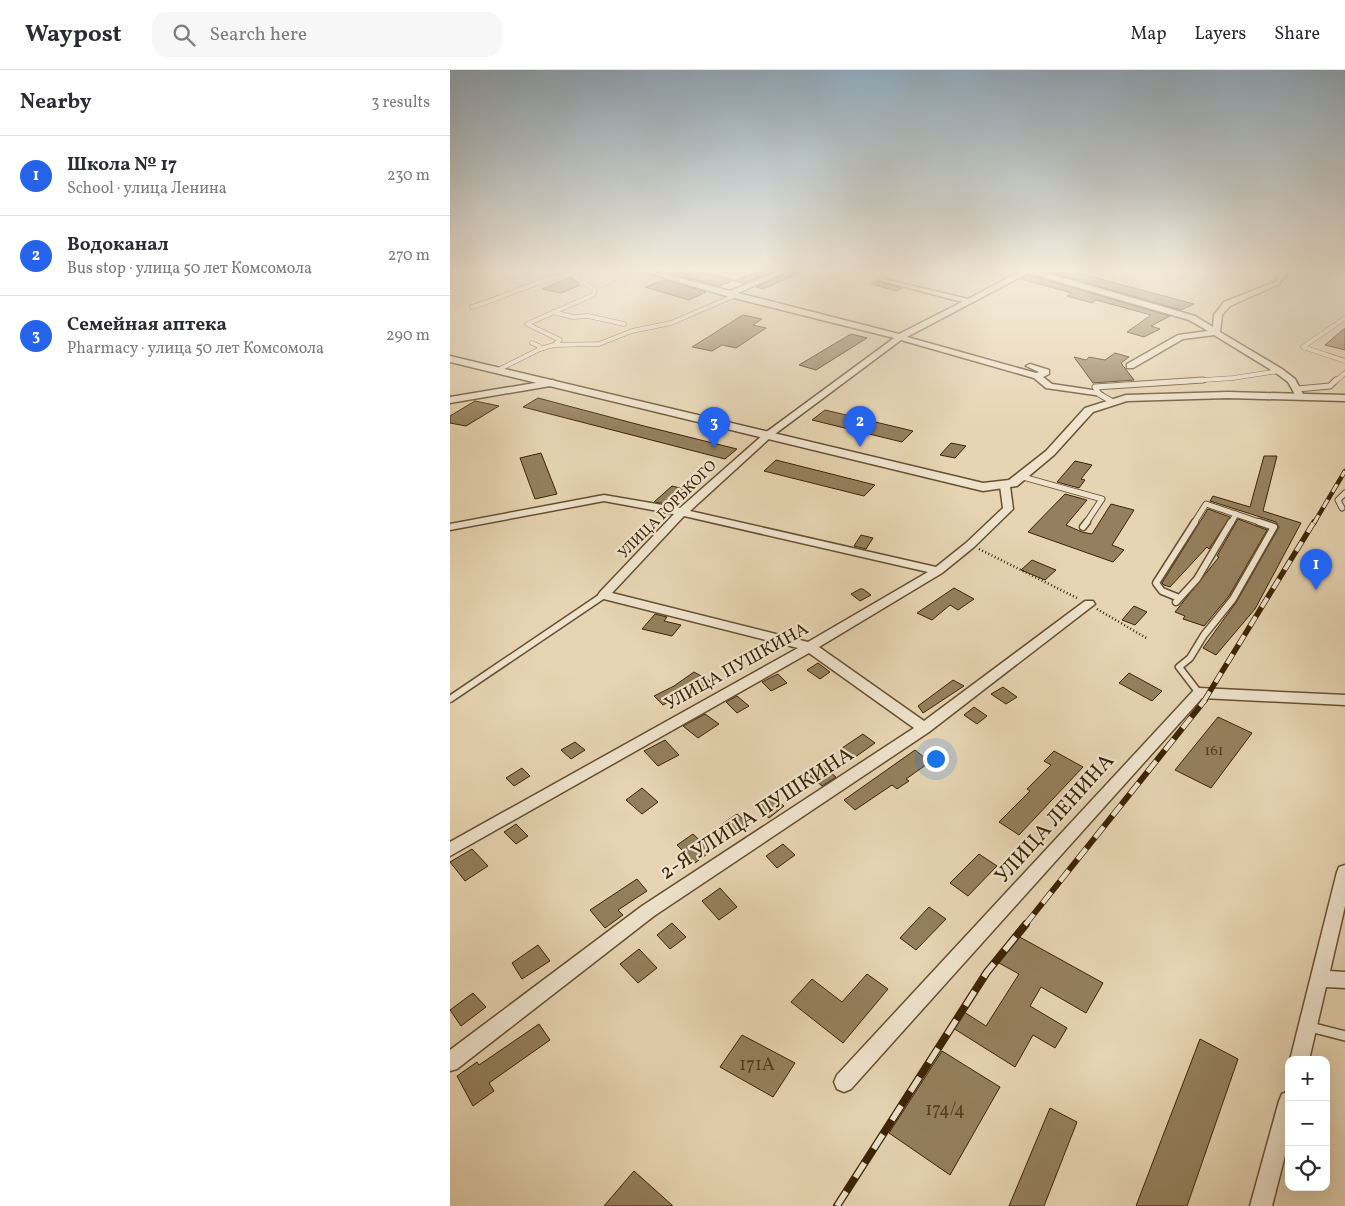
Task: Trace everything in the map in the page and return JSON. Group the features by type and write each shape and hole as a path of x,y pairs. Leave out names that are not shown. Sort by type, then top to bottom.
{"street":[{"path":"840,322 1037,376 1049,386 1099,394"},
{"name":"УЛИЦА ГОРЬКОГО","path":"604,595 682,512 768,435 900,337 928,322"},
{"path":"1199,322 1279,371 1292,381 1298,393"},
{"path":"1216,332 1217,322"},
{"path":"1130,366 1181,337 1216,332"},
{"path":"450,359 983,487 1006,486 1023,476 1050,453 1089,410 1126,398 1298,393 1345,398"},
{"path":"1029,366 1046,372 1037,376"},
{"path":"450,400 553,383"},
{"name":"УЛИЦА ПУШКИНА","path":"450,850 810,647 938,571 970,545 1008,509 1006,486"},
{"path":"450,527 604,498 682,512 938,571"},
{"path":"604,595 810,647 924,728"},
{"name":"2-Я УЛИЦА ПУШКИНА","path":"450,1062 648,911 924,728 1089,604"},
{"path":"1199,694 1345,700"},
{"name":"УЛИЦА ЛЕНИНА","path":"844,1082 1199,694"},
{"path":"1300,1056 1345,872"},
{"path":"1319,978 1345,980"},
{"path":"1261,1206 1285,1116"}],"lane":[{"path":"531,322 527,324 560,340 554,344"},
{"path":"615,322 624,324"},
{"path":"498,370 540,348 554,344 599,344 632,330 673,322"},
{"path":"1339,322 1303,347 1345,361"},
{"path":"532,343 540,348"},
{"path":"1113,402 1099,394 1095,387 1200,382 1257,376 1279,371"},
{"path":"1298,393 1330,386 1345,372"},
{"path":"1023,476 1102,498 1083,527"},
{"path":"1342,508 1338,500 1345,493"},
{"path":"1199,694 1178,667 1190,658 1204,635 1233,598 1274,527 1236,514 1206,504 1156,583 1162,590 1178,600 1197,579 1236,514"},
{"path":"450,699 604,595"},
{"path":"1307,1027 1345,1036"}],"path":[{"path":"970,545 1089,604 1148,639"}],"building":[{"path":"732,322 757,322 753,325 766,328 736,348 722,345 712,351 692,347"},
{"path":"1141,322 1159,322 1151,326 1160,329 1144,337 1127,332"},
{"path":"1345,328 1345,350 1325,345"},
{"path":"851,334 867,338 816,370 799,365"},
{"path":"1115,353 1129,357 1121,363 1134,380 1093,383 1074,357 1086,360 1089,357 1105,360"},
{"path":"538,398 737,449 725,459 523,407"},
{"path":"475,401 499,406 466,426 450,423 450,416"},
{"path":"825,410 913,431 902,442 812,420"},
{"path":"951,443 966,446 955,458 940,455"},
{"path":"541,453 557,494 535,499 520,458"},
{"path":"1264,456 1277,456 1263,511 1301,523 1255,609 1216,655 1203,648 1237,601 1279,527 1276,522 1210,501 1213,496 1250,507"},
{"path":"776,460 875,485 864,496 764,471"},
{"path":"1075,461 1092,465 1081,479 1085,480 1079,488 1057,482"},
{"path":"672,486 684,489 668,504 654,502"},
{"path":"1065,494 1087,500 1066,525 1082,532 1092,534 1111,504 1134,510 1112,545 1124,550 1113,562 1028,532"},
{"path":"1208,509 1230,517 1209,549 1207,547 1170,587 1164,585 1162,583"},
{"path":"1238,519 1267,530 1229,596 1204,626 1183,619 1185,616 1175,612 1219,557 1217,556"},
{"path":"861,535 873,538 866,549 854,546"},
{"path":"1032,560 1056,570 1045,580 1021,570"},
{"path":"954,588 974,599 958,610 950,605 932,620 917,613"},
{"path":"860,589 871,595 860,601 851,594"},
{"path":"1134,606 1147,612 1135,625 1122,620"},
{"path":"655,614 667,617 664,621 681,625 672,636 642,629"},
{"path":"818,663 830,672 820,679 807,670"},
{"path":"694,672 710,681 697,691 693,689 663,705 654,696 674,686"},
{"path":"1129,673 1162,691 1152,701 1119,683"},
{"path":"778,674 787,683 771,691 762,682"},
{"path":"953,680 964,686 923,713 918,706"},
{"path":"1003,687 1017,697 1006,704 991,694"},
{"path":"737,696 749,706 737,713 726,702"},
{"path":"974,707 987,716 977,724 964,715"},
{"path":"705,714 719,724 698,738 683,726"},
{"path":"1218,717 1252,733 1211,788 1175,770"},
{"path":"863,734 875,743 851,760 839,750"},
{"path":"665,740 679,755 658,766 644,751"},
{"path":"575,742 585,750 571,759 561,750"},
{"path":"915,750 930,762 906,779 909,781 897,789 892,785 855,810 844,800"},
{"path":"1054,751 1083,767 1019,835 999,822 1030,791 1027,789 1051,765 1044,761"},
{"path":"821,765 836,777 822,786 808,774"},
{"path":"522,768 530,776 514,786 506,778"},
{"path":"642,788 658,802 642,814 626,800"},
{"path":"772,796 784,806 769,818 757,808"},
{"path":"737,814 750,825 735,836 722,824"},
{"path":"516,824 528,836 516,844 504,832"},
{"path":"693,834 711,851 695,863 677,845"},
{"path":"783,844 795,855 777,868 766,856"},
{"path":"472,849 488,866 465,881 450,862"},
{"path":"979,854 997,866 968,896 950,883"},
{"path":"637,879 647,891 618,910 623,915 605,928 590,910"},
{"path":"720,888 737,907 719,920 702,901"},
{"path":"929,907 946,919 916,950 900,938"},
{"path":"672,923 686,937 670,949 657,935"},
{"path":"1018,936 1103,983 1086,1013 1041,987 1030,1006 1067,1028 1055,1048 1033,1035 1015,1067 953,1028 964,1012 986,1026 1019,974 999,963"},
{"path":"538,945 550,961 522,979 512,963"},
{"path":"639,949 657,968 638,983 620,964"},
{"path":"867,974 888,989 843,1043 791,1002 812,979 842,1002"},
{"path":"473,993 486,1007 461,1026 450,1010"},
{"path":"539,1024 550,1040 489,1083 494,1091 473,1106 457,1076 477,1062 479,1065"},
{"path":"742,1035 795,1063 773,1097 720,1067"},
{"path":"1200,1039 1238,1059 1187,1206 1136,1206"},
{"path":"942,1051 1000,1087 950,1175 889,1133"},
{"path":"1050,1108 1077,1122 1044,1206 1009,1206"},
{"path":"634,1171 673,1206 604,1206"}],"railway":[{"path":"1314,523 1345,471"},
{"path":"1204,701 1314,522"},
{"path":"1025,925 1205,700"},
{"path":"837,1206 987,972 1026,924"}],"place":[{"name":"Водоканал","path":"860,447"},
{"name":"Семейная аптека","path":"714,448"},
{"name":"Школа № 17","path":"1316,590"}]}
